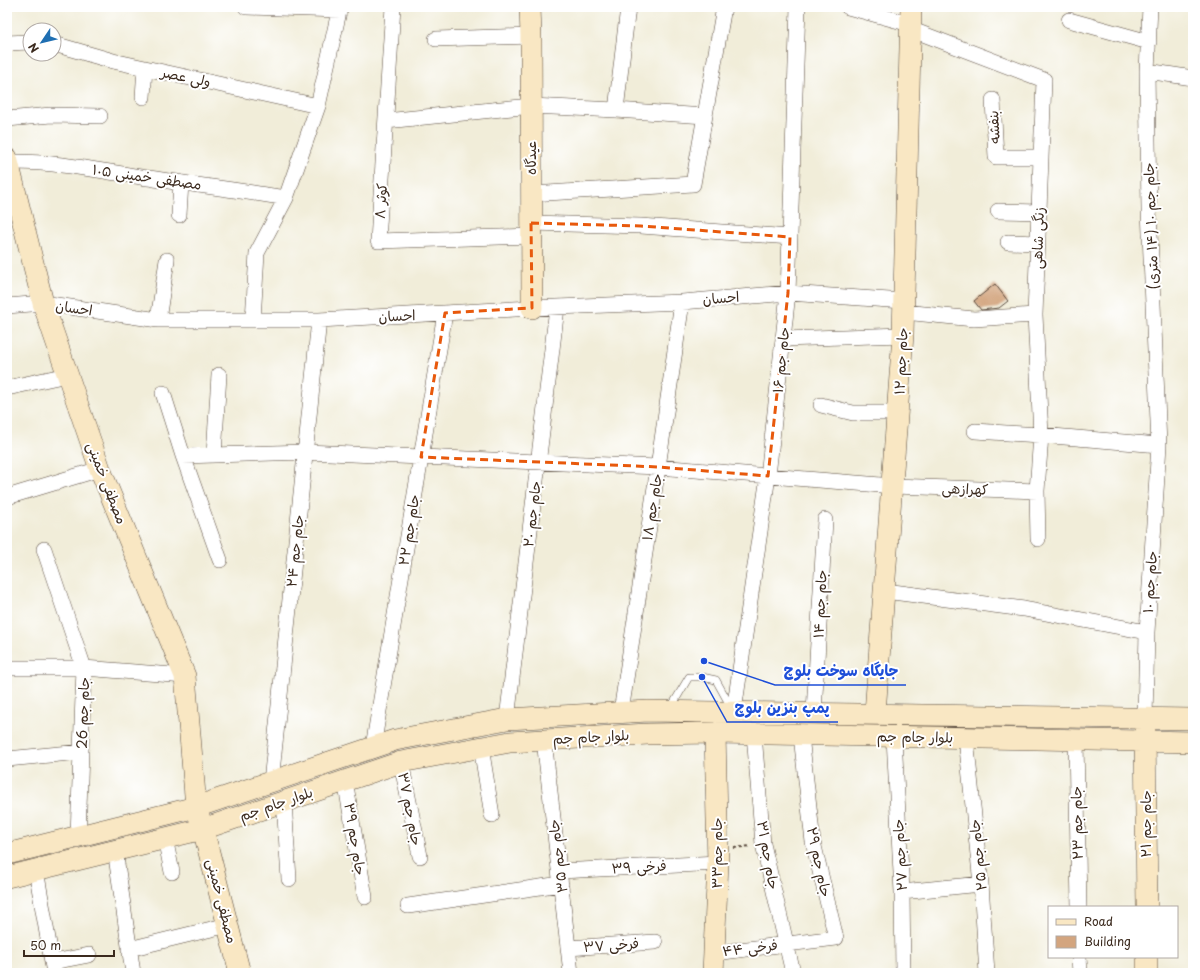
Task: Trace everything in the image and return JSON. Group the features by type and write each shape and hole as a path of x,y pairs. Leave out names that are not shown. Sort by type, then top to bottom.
{"main road":[{"name":"عیدگاه","path":"530,7 532,308"},
{"name":"جام جم ۱۲","path":"875,714 903,335 910,20"},
{"name":"مصطفی خمینی","path":"7,160 42,303 100,469 185,676 196,807 204,829 240,973"},
{"name":"بلوار جام جم","path":"7,854 196,807 395,740 507,719 621,712 734,711 1193,719"},
{"name":"جام جم ۲۱","path":"1145,718 1147,906"},
{"path":"507,719 510,742"},
{"name":"بلوار جام جم","path":"7,877 204,829 401,762 510,742 648,734 715,733 801,736 1193,742"},
{"name":"جام جم۳۳","path":"714,963 718,857 715,733"},
{"path":"1147,958 1148,973"}],"street":[{"path":"248,7 340,9 318,106 286,198 257,253 253,320"},
{"name":"کوثر ۸","path":"394,7 378,241 532,230"},
{"path":"616,110 628,7"},
{"path":"531,194 693,184 724,7"},
{"name":"جام جم ۱۶","path":"734,711 768,476 788,293 798,7"},
{"path":"848,7 910,20"},
{"name":"جام جم ۱۰ (۱۴ متری)","path":"1150,7 1147,71 1149,210 1160,445"},
{"name":"زنگی شاهی","path":"910,20 1044,80 1035,315 1041,435 1037,491 1038,539"},
{"path":"1069,20 1149,42"},
{"path":"436,39 531,36"},
{"path":"7,43 22,42"},
{"name":"ولی عصر","path":"62,46 113,61 318,106"},
{"path":"142,97 145,68"},
{"path":"1147,71 1193,78"},
{"name":"بنفشه","path":"993,100 996,157 1041,157"},
{"path":"386,121 531,106 705,116"},
{"path":"7,119 51,115 100,116"},
{"name":"مصطفی خمینی ۱۰۵","path":"7,160 62,165 286,198"},
{"path":"180,215 181,183"},
{"path":"998,211 1039,212"},
{"path":"532,230 641,226 790,237"},
{"path":"1008,242 1038,242"},
{"path":"158,320 167,260"},
{"name":"احسان","path":"7,306 42,303 158,320 319,320 532,308 682,302 788,293 904,306 974,319 1035,315"},
{"name":"جام جم ۱۸","path":"621,712 682,302"},
{"name":"جام جم ۲۰","path":"507,719 557,308"},
{"name":"جام جم ۲۲","path":"373,747 445,313"},
{"name":"جام جم ۲۴","path":"271,782 319,320"},
{"path":"783,339 903,335"},
{"path":"7,388 67,374"},
{"path":"214,455 219,375"},
{"path":"163,393 183,456 220,560"},
{"path":"821,405 853,413 898,413"},
{"path":"975,431 1160,445"},
{"name":"جام جم ۱۰","path":"1145,718 1147,632 1160,445"},
{"name":"کهرازهی","path":"183,456 306,452 658,467 893,486 1037,491"},
{"path":"7,497 100,469"},
{"name":"جام جم ۱۴","path":"814,712 825,520"},
{"name":"جام جم 26","path":"44,549 84,668 78,836"},
{"path":"885,591 1024,609 1147,632"},
{"path":"7,668 84,668 185,676"},
{"name":"جام جم ۳۱","path":"754,734 763,844 793,973"},
{"name":"جام جم ۲۹","path":"786,944 836,938 813,842 801,736"},
{"name":"جام جم ۲۷","path":"894,737 902,892 904,973"},
{"name":"جام جم ۲۵","path":"966,738 981,884 986,973"},
{"name":"جام جم ۳۵","path":"544,740 571,973"},
{"name":"جام جم ۲۳","path":"1076,740 1079,906"},
{"path":"481,747 492,815"},
{"path":"7,759 81,752"},
{"name":"جام جم ۳۷","path":"401,762 420,856"},
{"name":"جام جم ۳۹","path":"346,780 364,897"},
{"path":"284,801 289,879"},
{"path":"165,838 172,872"},
{"path":"115,850 133,973"},
{"name":"فرخی ۳۹","path":"408,906 560,877 718,857"},
{"path":"36,870 53,967 88,955"},
{"path":"902,892 981,884"},
{"path":"129,949 228,925"},
{"name":"فرخی ۳۷","path":"568,948 655,942"},
{"name":"فرخی ۴۴","path":"714,963 786,944"},
{"path":"1079,958 1080,973"}],"lane":[{"path":"668,711 689,677 702,677 716,680 734,711"}],"path":[{"path":"718,857 763,844"}],"highlighted area":[{"path":"531,223 641,226 790,237 788,293 768,476 658,467 421,457 445,313 532,308"}],"building":[{"path":"995,284 1008,301 999,308 981,310 974,301"}],"place":[{"name":"جایگاه سوخت بلوچ","path":"704,661"},
{"name":"پمپ بنزین بلوچ","path":"702,677"}]}
